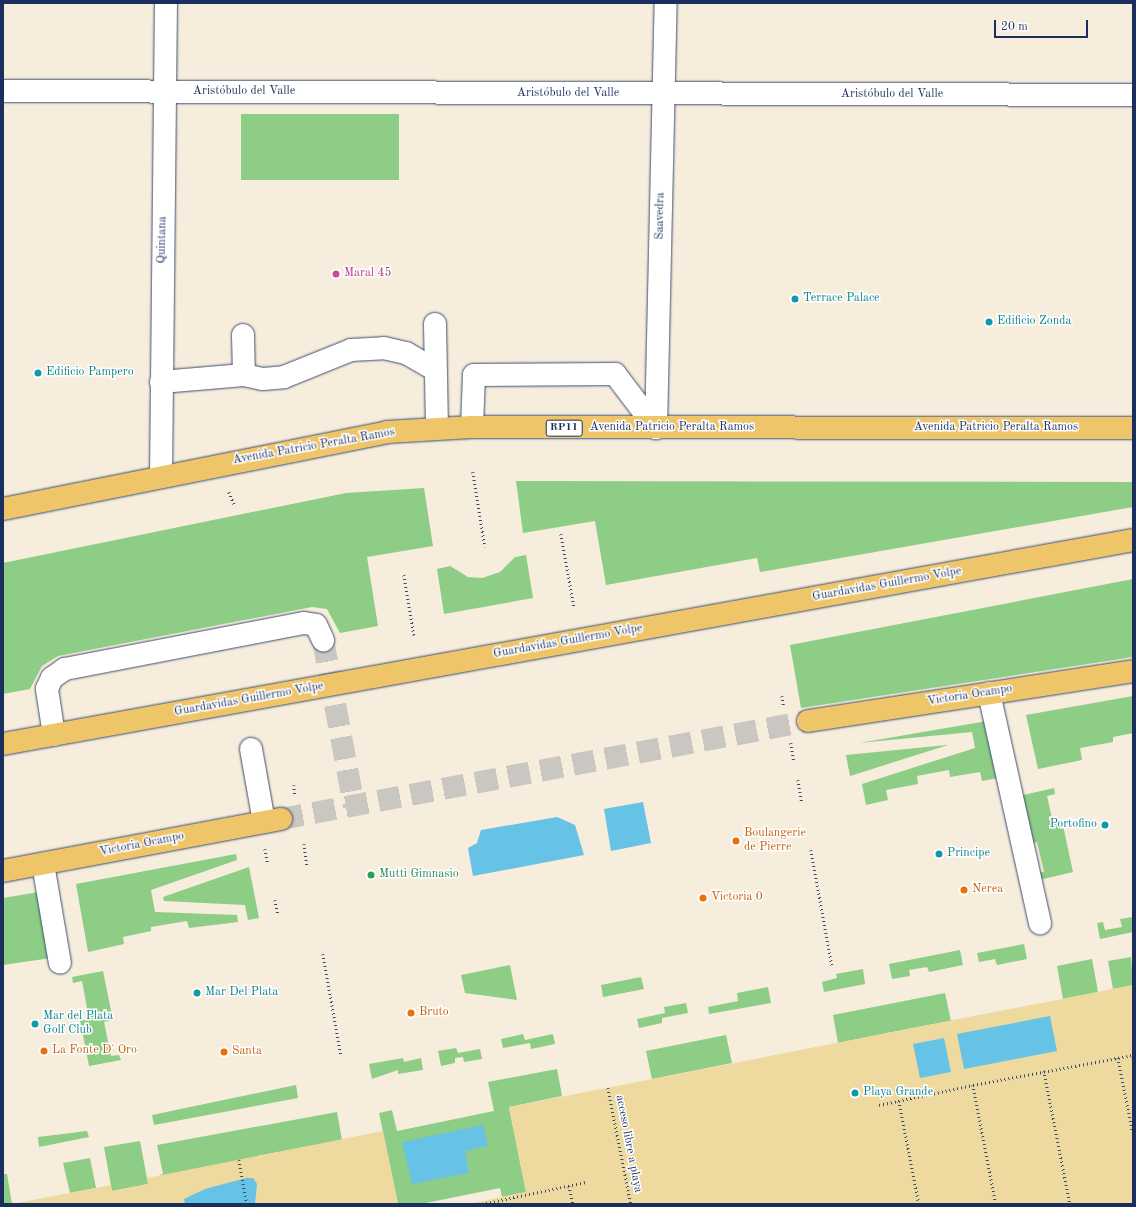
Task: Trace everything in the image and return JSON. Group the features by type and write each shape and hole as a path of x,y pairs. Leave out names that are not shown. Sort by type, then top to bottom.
{"main road":[{"name":"Avenida Patricio Peralta Ramos","path":"3,509 333,441 437,429 472,427 1133,428"},
{"name":"Guardavidas Guillermo Volpe","path":"3,744 1133,540"},
{"name":"Victoria Ocampo","path":"808,721 1133,671"},
{"name":"Victoria Ocampo","path":"3,871 273,821"}],"street":[{"name":"Quintana","path":"161,477 166,3"},
{"name":"Saavedra","path":"656,428 666,3"},
{"name":"Aristóbulo del Valle","path":"3,91 1133,95"},
{"path":"435,324 437,429"},
{"path":"243,335 244,375"},
{"path":"161,382 244,375 263,379 284,377 351,350 384,348 406,352 435,370"},
{"path":"472,427 474,375 615,374 656,428"},
{"path":"54,735 47,689 52,678 65,670 304,623 316,625 323,640"},
{"path":"989,693 1040,923"},
{"path":"251,750 273,821"},
{"path":"43,864 60,963"}],"path":[{"path":"473,472 485,547"},
{"path":"561,534 574,606"},
{"path":"404,575 414,635"},
{"path":"790,736 794,762"},
{"path":"798,780 802,802"},
{"path":"294,785 296,800"},
{"path":"304,844 308,866"},
{"path":"265,849 268,864"},
{"path":"811,850 832,965"},
{"path":"275,900 278,914"},
{"path":"323,954 341,1055"},
{"path":"879,1105 973,1085 1133,1055"},
{"path":"1118,1058 1133,1132"},
{"path":"1044,1072 1070,1204"},
{"path":"973,1085 996,1204"},
{"name":"acceso libre a playa","path":"608,1088 631,1204"},
{"path":"899,1101 919,1204"},
{"path":"239,1160 247,1204"},
{"path":"482,1204 586,1182"},
{"path":"569,1186 573,1204"}],"green space":[{"path":"241,114 399,114 399,180 241,180"},
{"path":"516,481 1133,482 1133,507 760,572 757,558 606,585 595,521 523,533"},
{"path":"424,488 433,546 367,557 378,626 340,633 327,609 312,607 58,656 42,666 30,689 3,694 3,563 346,493"},
{"path":"526,555 533,598 444,614 437,569 450,566 468,577 482,578 500,572 515,557"},
{"path":"1133,579 1133,657 801,708 790,645"},
{"path":"1133,696 1133,733 1113,737 1113,742 1080,748 1082,760 1038,769 1026,715"},
{"path":"987,721 998,778 982,781 980,772 950,777 949,770 917,776 918,784 886,790 888,800 866,805 862,784 975,748 972,732 859,743"},
{"path":"948,745 850,776 846,755"},
{"path":"1054,788 1055,794 1047,796 1053,823 1062,821 1073,872 1039,880 1037,873 1044,872 1037,842 1030,844 1019,796"},
{"path":"236,854 237,860 151,890 155,912 237,915 238,922 189,928 187,921 151,927 151,931 123,937 124,944 88,952 76,884"},
{"path":"249,867 259,918 248,920 245,905 164,901 163,897"},
{"path":"39,892 51,958 3,965 3,898"},
{"path":"1133,917 1133,932 1100,939 1097,923 1103,922 1105,930 1122,927 1120,919"},
{"path":"1024,944 1027,959 997,965 995,959 979,962 977,953"},
{"path":"960,950 963,965 929,972 927,967 909,970 910,976 892,979 889,964"},
{"path":"1131,957 1133,985 1113,989 1108,961"},
{"path":"1092,959 1098,992 1063,999 1057,966"},
{"path":"510,965 517,1000 465,993 461,975"},
{"path":"863,969 865,984 824,992 822,982 837,978 836,974"},
{"path":"103,971 113,1020 104,1022 111,1056 119,1055 121,1060 89,1066 80,1020 89,1019 82,981 73,983 72,977"},
{"path":"641,977 644,989 603,997 601,985"},
{"path":"768,987 771,1003 709,1014 708,1007 738,1001 737,993"},
{"path":"945,993 951,1021 838,1043 833,1015"},
{"path":"686,1003 688,1013 662,1018 662,1023 639,1028 637,1019 665,1013 664,1007"},
{"path":"523,1034 525,1040 553,1034 555,1044 531,1049 530,1043 503,1048 501,1039"},
{"path":"726,1035 732,1063 652,1079 646,1051"},
{"path":"456,1048 458,1053 480,1049 482,1059 464,1062 463,1057 455,1058 455,1063 441,1066 438,1051"},
{"path":"403,1058 404,1062 421,1058 423,1070 398,1074 398,1070 372,1079 369,1064"},
{"path":"557,1069 562,1096 509,1107 526,1192 502,1197 500,1188 421,1204 398,1204 379,1113 392,1110 397,1131 494,1111 488,1082"},
{"path":"296,1085 298,1098 154,1125 152,1115"},
{"path":"337,1112 342,1140 257,1156 268,1204 159,1175 163,1174 157,1145"},
{"path":"87,1131 89,1137 39,1147 38,1137"},
{"path":"140,1141 148,1184 112,1191 104,1147"},
{"path":"90,1158 96,1188 70,1193 63,1163"},
{"path":"3,1174 7,1174 12,1204 3,1204"}],"sand":[{"name":"Playa Grande","path":"1133,985 1133,1204 468,1204 526,1192 509,1107"},
{"path":"383,1131 398,1204 12,1204 111,1185 112,1191 148,1184 147,1178"}],"water":[{"path":"643,802 651,843 611,851 604,809"},
{"path":"557,817 575,825 584,855 473,876 468,848 477,843 481,830"},
{"path":"1050,1016 1057,1051 964,1069 957,1034"},
{"path":"944,1038 951,1072 920,1078 913,1044"},
{"path":"483,1125 488,1146 465,1151 469,1173 412,1184 402,1142"},
{"path":"246,1178 253,1178 257,1184 255,1204 185,1204 184,1199 205,1189"}],"tunnel":[{"path":"323,640 354,806"},
{"path":"281,819 808,721"}],"place":[{"name":"Maral 45","path":"336,274"},
{"name":"Terrace Palace","path":"795,299"},
{"name":"Edificio Zonda","path":"989,322"},
{"name":"Edificio Pampero","path":"38,373"},
{"name":"Portofino","path":"1105,825"},
{"name":"Boulangerie de Pierre","path":"736,841"},
{"name":"Principe","path":"939,854"},
{"name":"Mutti Gimnasio","path":"371,875"},
{"name":"Nerea","path":"964,890"},
{"name":"Victoria 0","path":"703,898"},
{"name":"Mar Del Plata","path":"197,993"},
{"name":"Bruto","path":"411,1013"},
{"name":"Mar del Plata Golf Club","path":"35,1024"},
{"name":"La Fonte D' Oro","path":"44,1051"},
{"name":"Santa","path":"224,1052"},
{"name":"Playa Grande","path":"855,1093"}]}
